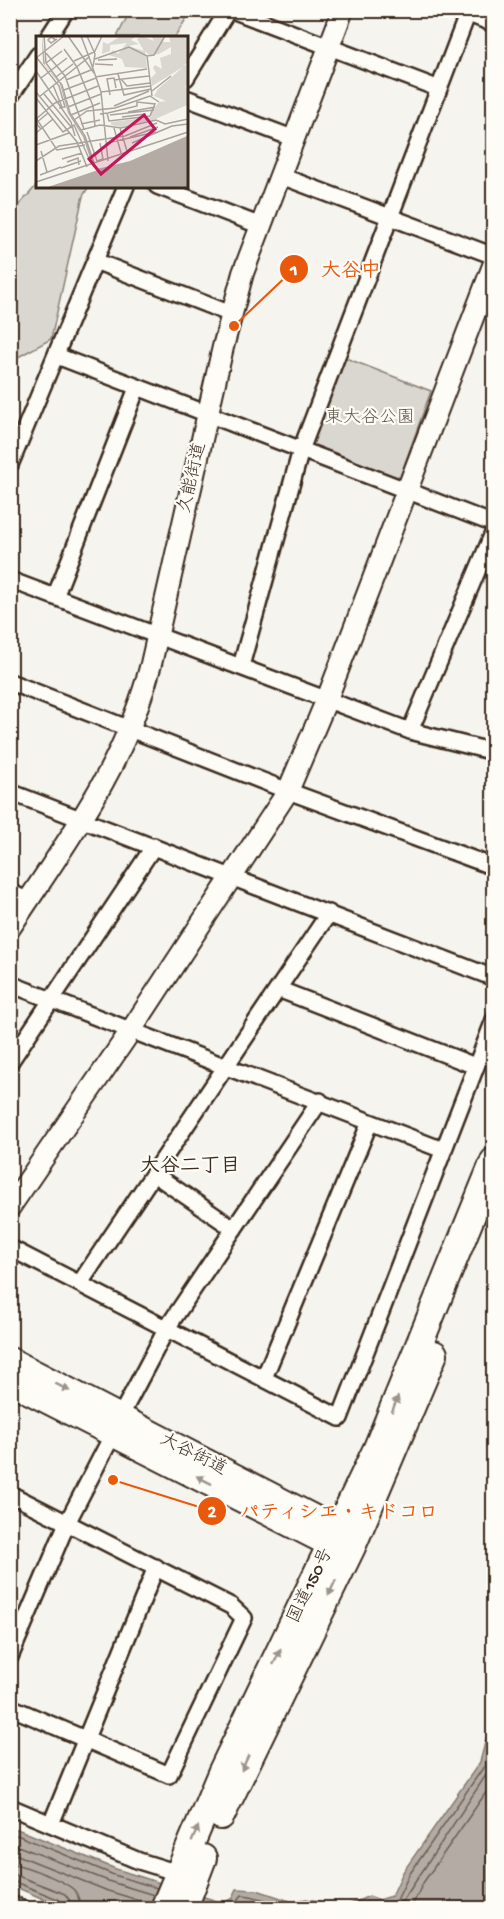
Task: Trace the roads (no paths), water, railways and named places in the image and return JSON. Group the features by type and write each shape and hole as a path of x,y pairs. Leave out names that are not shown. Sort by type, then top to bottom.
{"highway":[{"name":"国道150号","path":"178,1894 256,1741 494,1161"},
{"name":"国道150号","path":"340,1541 414,1404 494,1206"}],"main road":[{"name":"大谷街道","path":"10,1360 116,1425 340,1541"},
{"name":"大谷街道","path":"10,1382 116,1425"}],"street":[{"path":"49,36 66,10"},
{"path":"188,75 230,10 437,88"},
{"name":"久能街道","path":"10,928 19,897 80,819 110,774 131,729 146,685 231,314 261,226 343,10"},
{"path":"242,666 301,450 465,12 494,24"},
{"path":"10,97 36,58"},
{"path":"188,99 295,139"},
{"path":"281,176 494,256"},
{"path":"10,465 125,188"},
{"path":"162,188 261,226"},
{"path":"95,261 231,314"},
{"path":"10,1207 132,1029 288,791 327,699 494,263"},
{"path":"57,356 494,524"},
{"path":"55,597 137,388"},
{"path":"410,731 494,531"},
{"path":"10,580 410,731 494,752"},
{"path":"10,682 288,791 494,867"},
{"path":"10,792 234,876 494,978"},
{"path":"10,1062 154,846"},
{"path":"80,1283 329,913"},
{"path":"10,984 320,1101 442,1150"},
{"path":"278,989 476,1066"},
{"path":"10,1248 340,1418 494,1020"},
{"path":"10,1657 17,1622 167,1328 320,1101"},
{"path":"264,1378 370,1122"},
{"path":"154,1174 234,1229"},
{"path":"10,1494 231,1606 244,1618 169,1775 10,1707"},
{"path":"51,1824 156,1567"},
{"path":"10,1807 139,1861 178,1894"},
{"path":"10,1904 21,1908"}],"water":[{"path":"493,1684 493,1908 342,1908 369,1896 379,1900 392,1896 403,1872 480,1762 489,1728"},
{"path":"17,1829 116,1869 223,1903 232,1899 237,1889 257,1890 293,1902 306,1899 318,1901 334,1908 64,1908 11,1885 10,1830"}],"place":[{"name":"大谷中","path":"234,326"},
{"name":"パティシエ・キドコロ","path":"113,1480"}],"district":[{"name":"大谷二丁目","path":"190,1167"}],"park label":[{"name":"東大谷公園","path":"370,418"}]}
